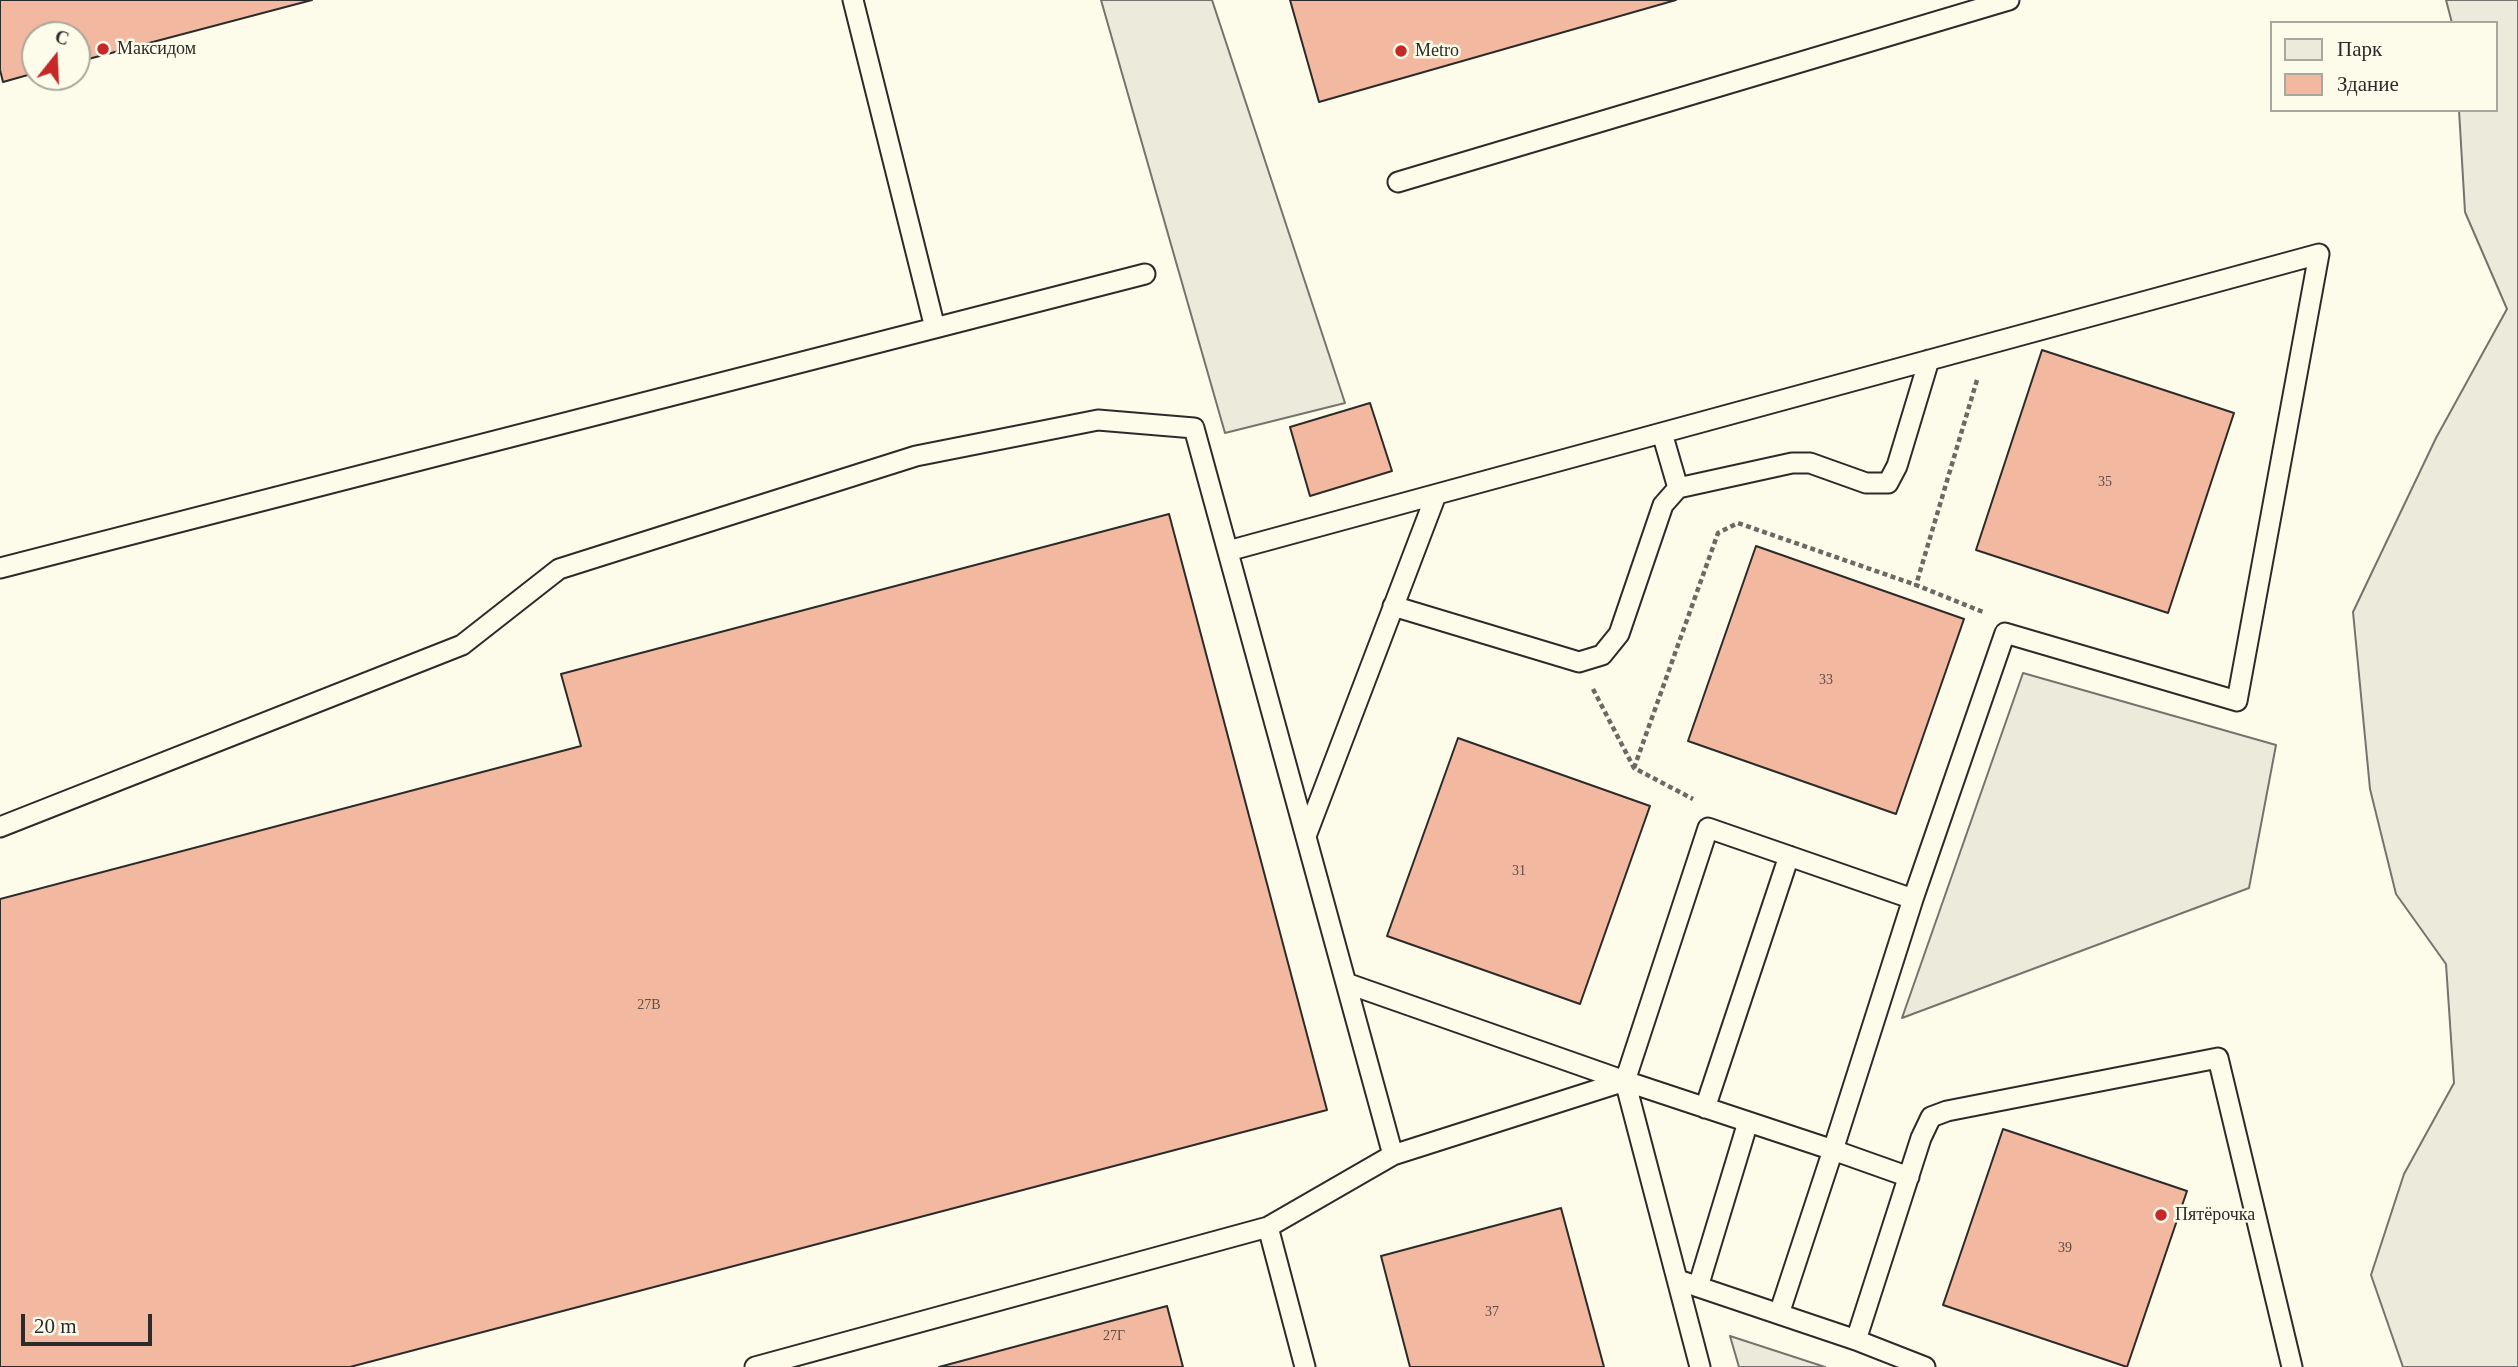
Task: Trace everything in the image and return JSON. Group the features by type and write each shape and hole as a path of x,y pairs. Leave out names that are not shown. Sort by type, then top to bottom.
{"lane":[{"path":"853,0 935,328"},
{"path":"1398,182 2009,0"},
{"path":"1228,551 2319,254 2237,701 2005,633 1913,899 1779,1314"},
{"path":"0,568 1145,274"},
{"path":"1393,606 1579,662 1602,655 1619,634 1663,505 1678,488 1792,463 1810,463 1866,483 1888,482 1897,466 1930,360"},
{"path":"0,827 462,645 559,569 916,456 1098,420 1194,428 1393,1155"},
{"path":"1662,433 1678,488"},
{"path":"1306,836 1436,495"},
{"path":"1700,1367 1625,1081 1708,828 1913,899"},
{"path":"1704,1108 1789,856"},
{"path":"1346,983 1909,1177"},
{"path":"1856,1340 1931,1117 1947,1111 2218,1058 2292,1367"},
{"path":"755,1367 1268,1227 1393,1155 1625,1081"},
{"path":"1698,1287 1748,1122"},
{"path":"1268,1227 1305,1367"},
{"path":"1678,1280 1856,1340 1925,1367"}],"path":[{"path":"1916,585 1988,344"},
{"path":"1634,768 1718,533 1738,523 1916,585 1995,617 2005,633"},
{"path":"1579,662 1634,768 1692,797 1708,828"}],"green space":[{"path":"1101,0 1212,0 1345,403 1225,433"},
{"path":"2446,0 2518,0 2518,1367 2403,1367 2371,1275 2404,1174 2454,1083 2446,964 2396,894 2370,789 2353,612 2436,438 2507,309 2465,212 2459,112 2497,112 2497,21 2451,21"},
{"path":"2023,673 2276,745 2249,888 1902,1018"},
{"path":"1730,1336 1825,1367 1739,1367"}],"building":[{"name":"Максидом","path":"0,0 312,0 91,58 91,21 21,21 21,77 3,82 0,70"},
{"name":"Metro","path":"1290,0 1676,0 1319,102"},
{"path":"2042,350 2234,413 2168,613 1976,550"},
{"path":"1370,403 1392,471 1310,496 1290,427"},
{"path":"1169,514 1327,1110 350,1367 0,1367 0,899 581,746 561,674"},
{"path":"1756,546 1964,619 1896,814 1688,741"},
{"path":"1458,738 1650,806 1580,1004 1387,936"},
{"path":"2003,1129 2187,1191 2127,1367 1943,1305"},
{"path":"1561,1208 1604,1367 1410,1367 1381,1256"},
{"path":"1167,1306 1183,1367 939,1367"}],"place":[{"name":"Максидом","path":"103,49"},
{"name":"Metro","path":"1401,51"},
{"name":"Пятёрочка","path":"2161,1215"}]}
